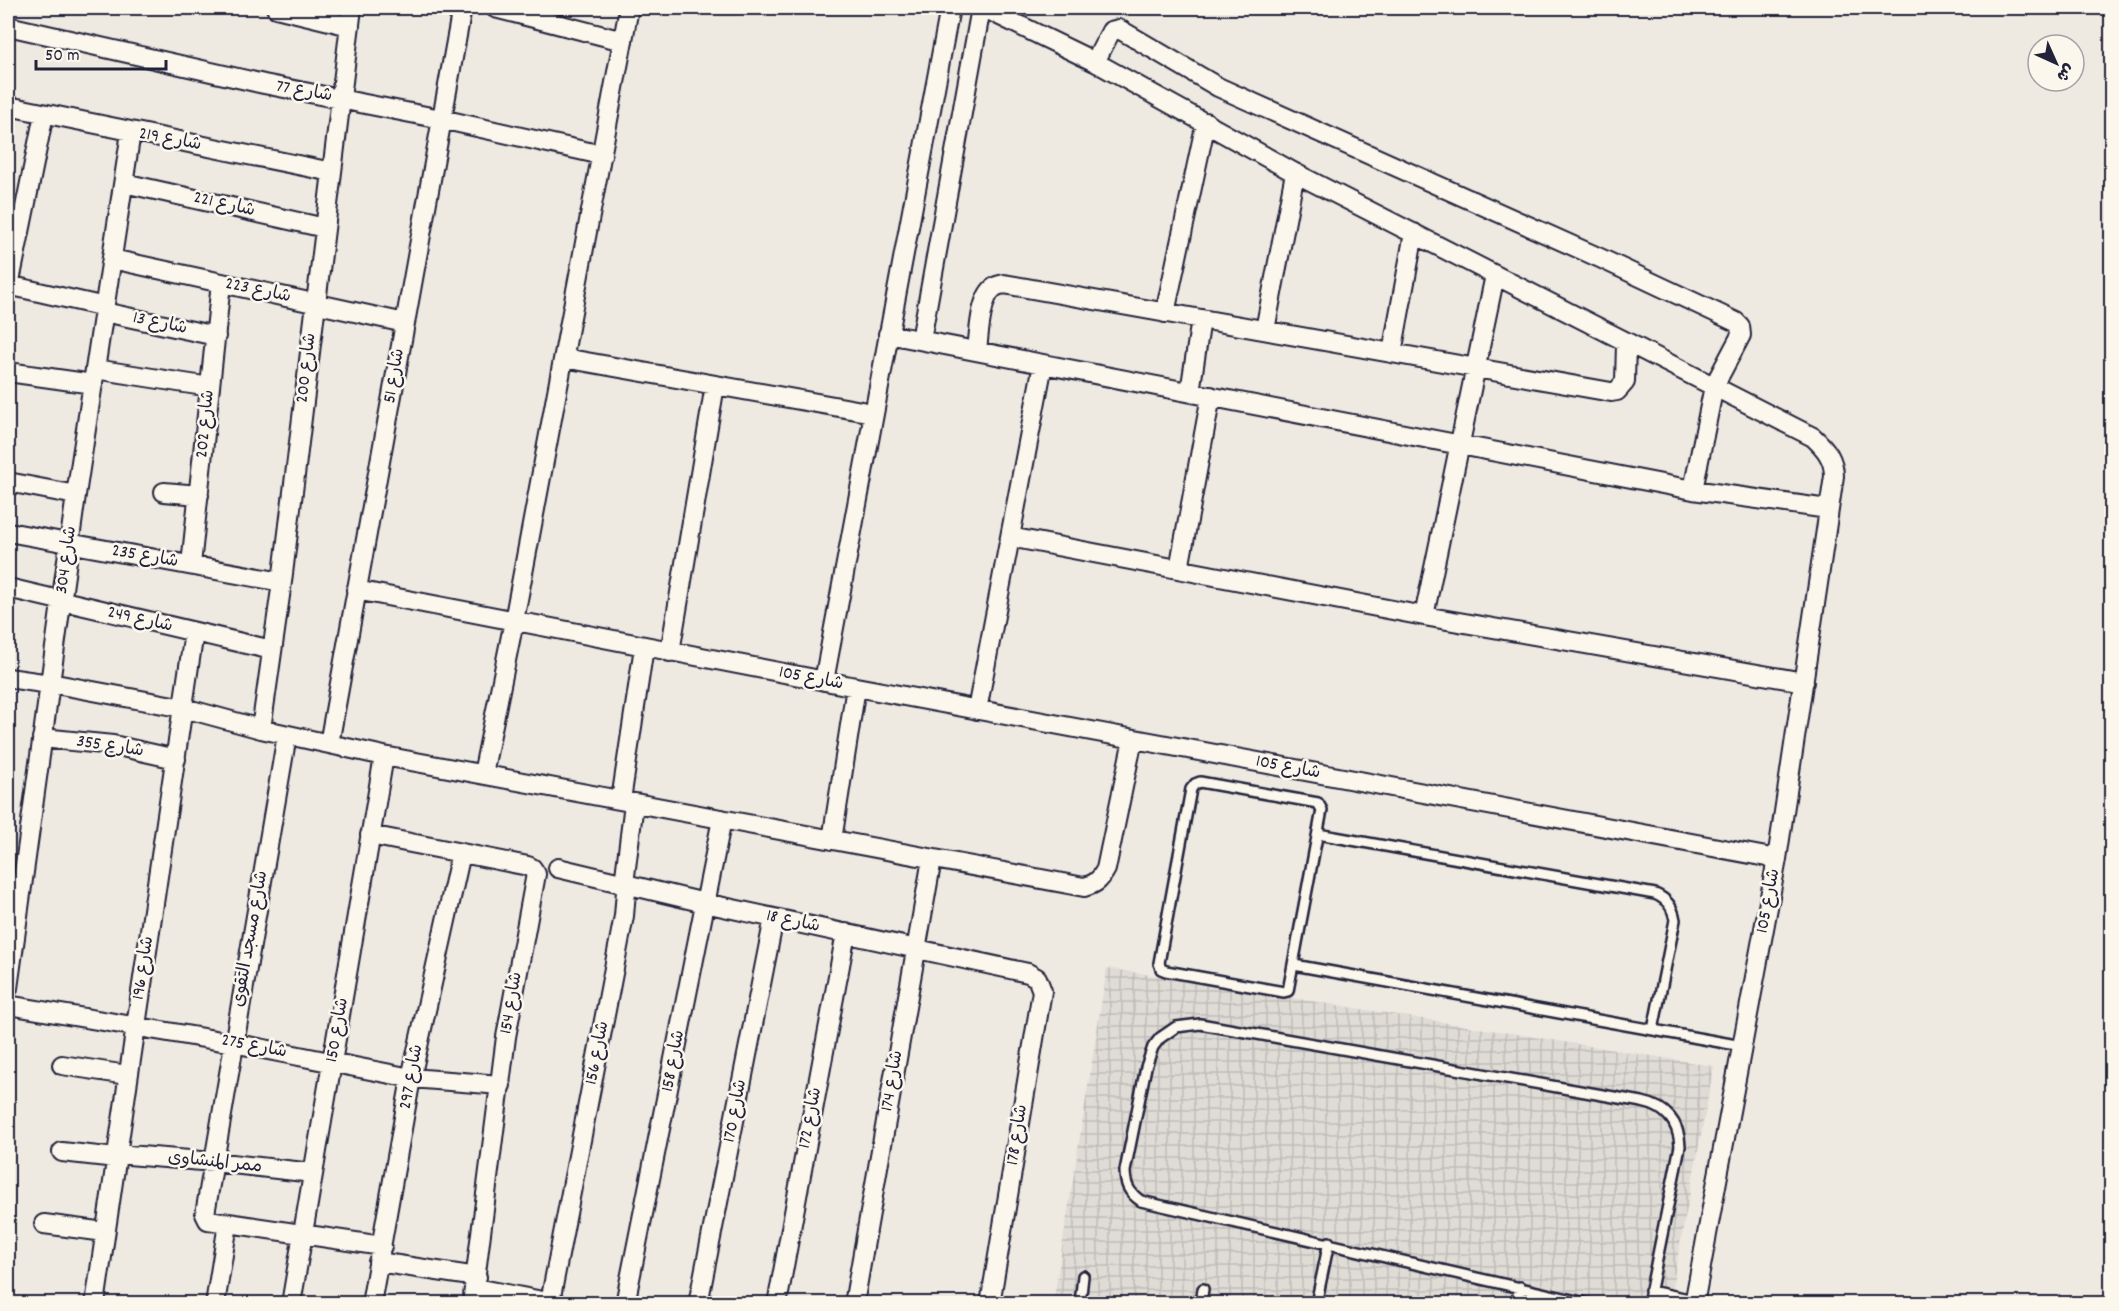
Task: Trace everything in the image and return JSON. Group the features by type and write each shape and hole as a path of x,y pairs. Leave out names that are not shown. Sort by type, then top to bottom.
{"street":[{"path":"276,8 350,26"},
{"name":"شارع 200","path":"261,729 282,582 352,8"},
{"name":"شارع 51","path":"329,744 462,8"},
{"path":"495,8 623,41"},
{"path":"483,774 514,621 629,8"},
{"path":"824,681 950,8"},
{"path":"921,340 982,8 1095,62 1295,173 1813,437 1825,448 1834,467 1777,859"},
{"name":"شارع 77","path":"8,26 264,84 441,119 602,155"},
{"path":"1095,62 1111,31 1119,29 1218,87 1600,258 1736,322 1740,326 1741,334 1714,386 1692,490"},
{"name":"شارع 219","path":"8,106 332,172"},
{"path":"8,286 44,114"},
{"path":"1165,313 1206,122"},
{"name":"شارع 304","path":"8,988 15,878 42,738 76,495 132,132"},
{"path":"1264,330 1295,173"},
{"name":"شارع 221","path":"124,183 325,228"},
{"path":"1392,353 1414,233"},
{"name":"شارع 223","path":"112,259 405,323"},
{"path":"1424,616 1495,275"},
{"name":"شارع 202","path":"191,565 221,283"},
{"path":"976,351 987,295 995,287 1004,284 1611,392 1617,391 1625,382 1626,343"},
{"name":"شارع 13","path":"8,286 216,336"},
{"path":"1190,392 1201,319"},
{"path":"888,334 1692,490 1828,509"},
{"path":"564,358 873,412"},
{"path":"977,710 1043,364"},
{"path":"8,372 210,387"},
{"path":"670,652 715,385"},
{"path":"1179,569 1211,396"},
{"path":"8,482 76,495"},
{"path":"164,492 199,495"},
{"name":"شارع 235","path":"8,532 282,582"},
{"path":"1010,537 1424,616 1804,682"},
{"name":"شارع 249","path":"8,588 272,650"},
{"name":"شارع 105","path":"356,590 1133,740 1777,859 1694,1302"},
{"name":"شارع 196","path":"95,1304 194,632"},
{"name":"شارع 156","path":"554,1303 624,916 627,801 644,647"},
{"path":"8,678 184,708 261,729 384,756 1084,887 1093,885 1101,879 1106,870 1133,740"},
{"path":"832,840 856,687"},
{"name":"شارع مسجد التقوى","path":"228,1224 208,1220 205,1214 287,735"},
{"name":"شارع 355","path":"42,738 113,745 176,759"},
{"name":"شارع 150","path":"291,1304 384,756"},
{"name":"شارع 158","path":"626,1304 722,819"},
{"name":"شارع 154","path":"370,836 528,866 536,874 506,1037 475,1290"},
{"name":"شارع 297","path":"371,1304 411,1078 461,853"},
{"name":"شارع 174","path":"854,1304 932,859"},
{"name":"شارع 18","path":"558,868 705,903 1029,973"},
{"name":"شارع 170","path":"698,1304 774,918"},
{"name":"شارع 172","path":"777,1304 846,933"},
{"name":"شارع 178","path":"990,1304 1042,991 1037,978 1029,973"},
{"name":"شارع 275","path":"8,1005 233,1043 411,1078 501,1085"},
{"path":"63,1065 128,1076"},
{"name":"ممر المنشاوى","path":"62,1152 214,1162 313,1173"},
{"path":"44,1224 105,1232"},
{"path":"215,1304 228,1224 302,1234 380,1254 475,1290 554,1303"}],"lane":[{"path":"1200,782 1318,803 1322,810 1294,965 1290,988 1284,992 1161,969 1160,963 1191,789 1195,784 1200,782"},
{"path":"1318,834 1662,897 1671,907 1675,920 1653,1030"},
{"path":"1294,965 1742,1046"},
{"path":"1590,1304 1329,1242 1141,1201 1129,1190 1125,1171 1146,1067 1153,1047 1168,1031 1184,1025 1200,1024 1660,1107 1673,1120 1680,1137 1680,1146 1648,1304"},
{"path":"1316,1304 1329,1242"},
{"path":"1080,1304 1083,1276"},
{"path":"1516,1304 1520,1287"},
{"path":"1201,1304 1203,1289"},
{"path":"1650,1291 1694,1302"}],"shaded area":[{"path":"1107,968 1714,1066 1669,1303 1053,1304"}]}
